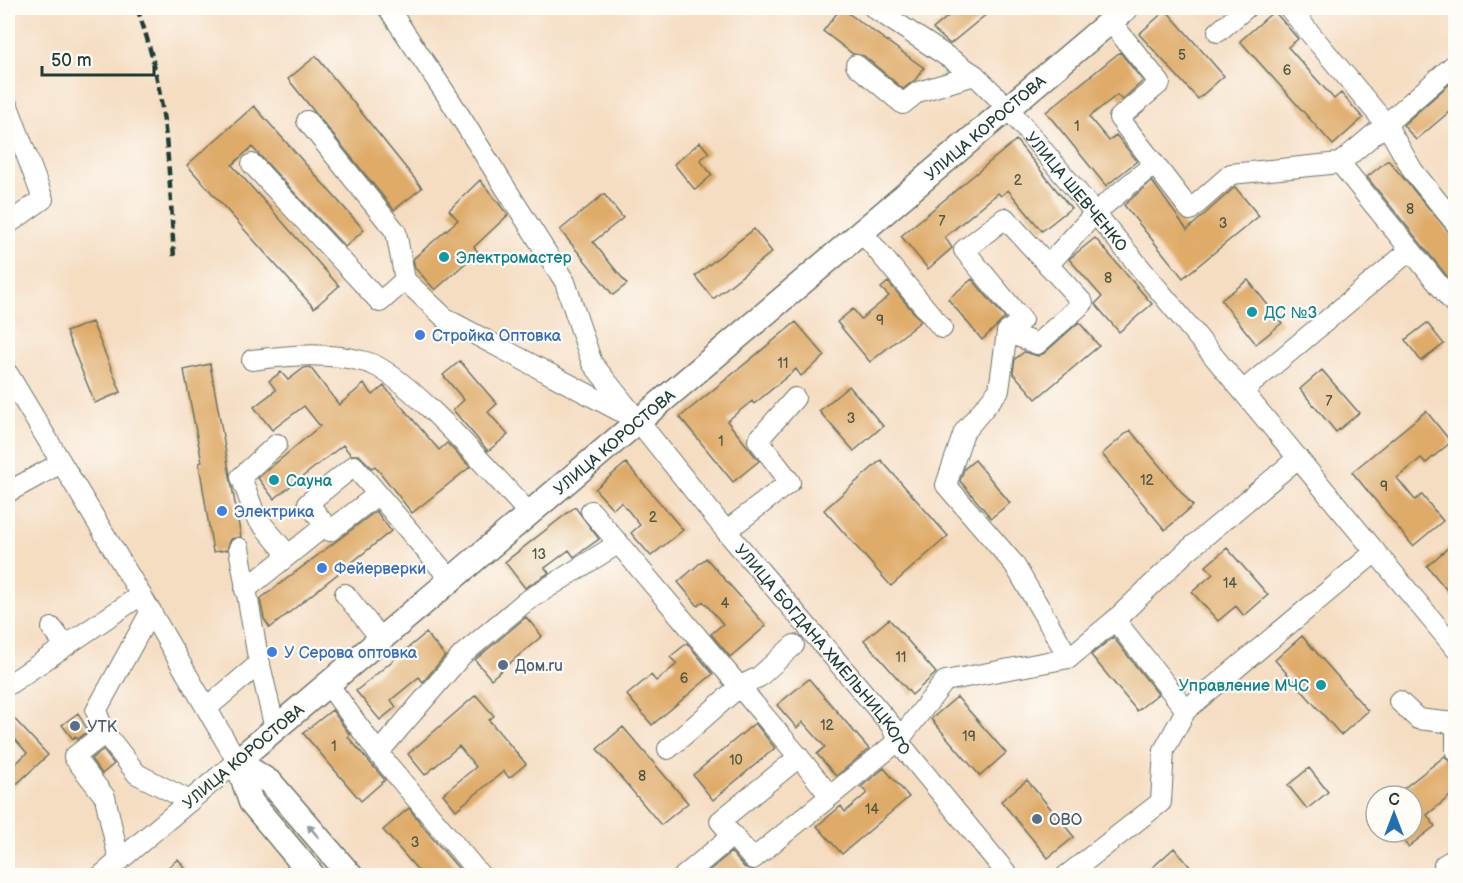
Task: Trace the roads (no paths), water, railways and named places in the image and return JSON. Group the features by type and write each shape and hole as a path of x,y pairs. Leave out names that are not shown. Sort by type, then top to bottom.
{"main road":[{"name":"УЛИЦА КОРОСТОВА","path":"237,761 1118,14"},
{"path":"237,761 251,802 313,876"},
{"path":"237,761 271,783 351,876"}],"street":[{"name":"УЛИЦА БОГДАНА ХМЕЛЬНИЦКОГО","path":"388,8 446,94 565,282 592,363 726,531 891,725 898,741 1009,876"},
{"path":"874,8 975,75 1008,108"},
{"path":"1218,32 1246,8"},
{"path":"1289,8 1386,124 1413,171 1455,224"},
{"path":"1118,14 1160,83 1119,118 1190,210 1231,174 1340,163 1455,63"},
{"path":"856,65 903,104 918,92 975,75"},
{"path":"8,106 43,199 8,224"},
{"name":"УЛИЦА ШЕВЧЕНКО","path":"1008,108 1455,649"},
{"name":"УЛИЦА ШЕВЧЕНКО","path":"1008,108 1455,649"},
{"path":"307,122 396,232 405,280 446,319 638,421"},
{"path":"1340,163 1455,306"},
{"path":"252,164 380,302 405,280"},
{"path":"1048,265 1096,212 1154,164"},
{"path":"1007,332 1037,344 1083,303 1005,218 964,250 1022,320 1007,332 999,390 964,432 946,485 1014,564 1069,658"},
{"path":"862,232 942,328"},
{"path":"1242,391 1409,251"},
{"path":"252,360 301,354 368,362 409,388 529,513"},
{"path":"8,374 208,707 237,761"},
{"path":"726,531 790,482 758,440 795,398"},
{"path":"277,444 241,477 255,517 288,555"},
{"path":"799,757 720,820 753,859 898,741 945,681 1069,658 1115,620 1187,551 1298,458"},
{"path":"8,492 61,463"},
{"path":"377,495 451,580"},
{"path":"591,511 830,796"},
{"path":"245,590 316,533"},
{"path":"378,753 462,655 525,602 620,543"},
{"path":"239,548 245,590 275,729"},
{"path":"1066,876 1161,802 1164,750 1186,710 1374,553"},
{"path":"345,594 381,639"},
{"path":"8,686 65,645 146,603"},
{"path":"146,603 96,711 105,733 136,774 190,801"},
{"path":"1115,620 1186,710"},
{"path":"52,628 65,645"},
{"path":"668,749 740,686 759,677 794,645"},
{"path":"208,707 260,663"},
{"path":"328,684 378,753 481,876"},
{"path":"1399,701 1418,719 1454,722 1455,752"},
{"path":"105,733 74,757 105,797 119,860"},
{"name":"УЛИЦА КОРОСТОВА","path":"101,876 237,761"},
{"path":"684,876 733,835"}],"railway":[{"path":"137,8 147,39 161,101 168,162 174,259"}],"place":[{"name":"Электромастер","path":"444,257"},
{"name":"ДС №3","path":"1252,312"},
{"name":"Стройка Оптовка","path":"420,335"},
{"name":"Сауна","path":"274,480"},
{"name":"Электрика","path":"222,511"},
{"name":"Фейерверки","path":"322,568"},
{"name":"У Серова оптовка","path":"272,652"},
{"name":"Дом.ru","path":"503,665"},
{"name":"Управление МЧС","path":"1321,685"},
{"name":"УТК","path":"75,726"},
{"name":"ОВО","path":"1037,819"}]}
